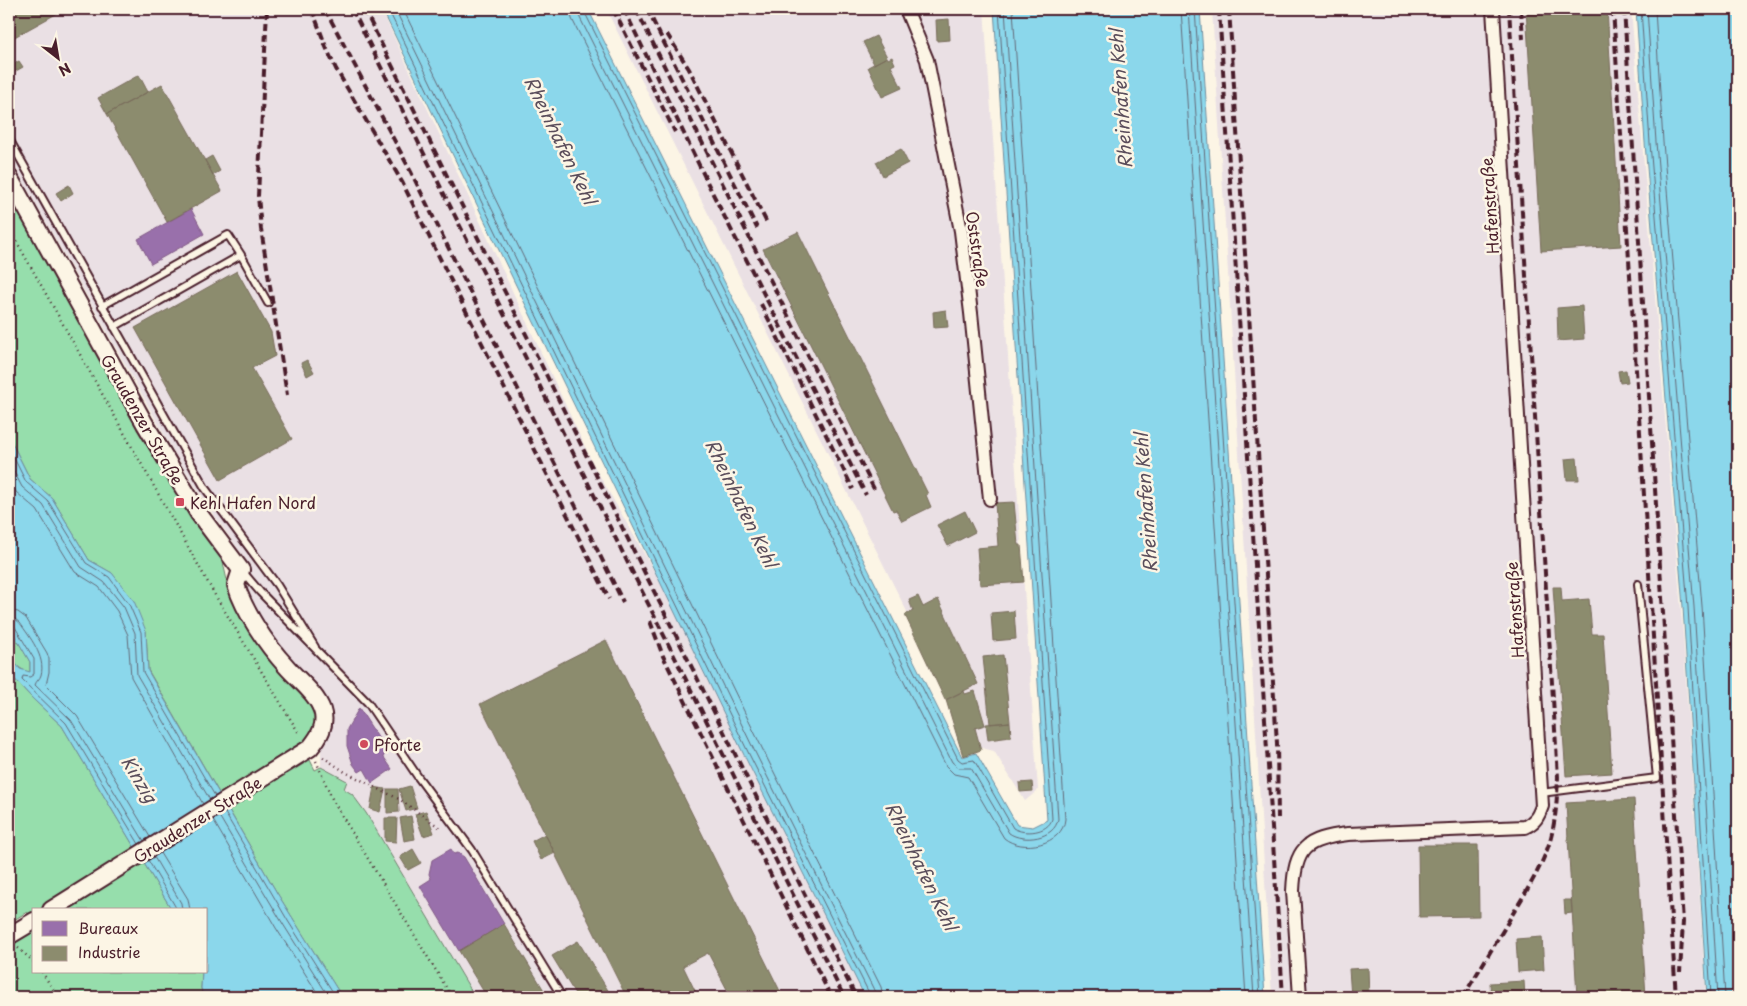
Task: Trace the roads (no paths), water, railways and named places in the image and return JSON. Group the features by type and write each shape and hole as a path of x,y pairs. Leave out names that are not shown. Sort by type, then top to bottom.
{"street":[{"name":"Oststraße","path":"906,9 927,60 961,231 990,499"},
{"name":"Hafenstraße","path":"1300,997 1293,891 1297,860 1303,849 1325,836 1525,827 1538,817 1542,806 1492,9"},
{"name":"Graudenzer Straße","path":"9,177 145,424 199,514 241,570 236,585 249,612 269,645 314,696 322,709 324,717 320,736 305,747 54,908"},
{"path":"13,938 32,923"}],"lane":[{"path":"9,139 205,488 277,585 315,648"},
{"path":"102,306 228,235 242,254 268,303"},
{"path":"114,328 242,254"},
{"path":"241,570 368,703 418,777 472,850 562,997"},
{"path":"1541,793 1657,778 1638,584"}],"water":[{"name":"Rheinhafen Kehl","path":"382,9 588,9 962,757 976,753 1017,825 1033,827 1047,820 994,9 1200,9 1265,997 865,997 745,757"},
{"path":"1636,9 1738,9 1738,997 1707,997 1683,607 1645,143"},
{"name":"Kinzig","path":"9,437 30,479 52,498 89,560 112,573 134,601 146,631 148,671 277,893 342,997 203,997 201,988 202,974 208,974 208,908 171,908 62,726 9,673 9,655 20,669 30,672 30,662 9,626"}],"railway":[{"path":"267,9 258,196 261,229 287,395"},
{"path":"312,9 336,69 402,182 609,599"},
{"path":"325,9 411,172 623,602"},
{"path":"352,9 844,997"},
{"path":"364,9 856,997"},
{"path":"613,9 675,132"},
{"path":"624,9 712,192 866,495"},
{"path":"636,9 875,491"},
{"path":"647,9 757,228"},
{"path":"1219,9 1283,997"},
{"path":"1229,9 1277,743 1278,818"},
{"path":"1463,997 1543,860 1554,825 1557,801 1558,777 1509,9"},
{"path":"1521,9 1523,39"},
{"path":"1613,9 1676,997"},
{"path":"1624,9 1683,922 1680,972"},
{"path":"667,34 689,69 767,223"},
{"path":"761,304 853,489"},
{"path":"650,621 663,656 831,997"}],"place":[{"name":"Kehl Hafen Nord","path":"180,502"},
{"name":"Pforte","path":"364,744"}]}
